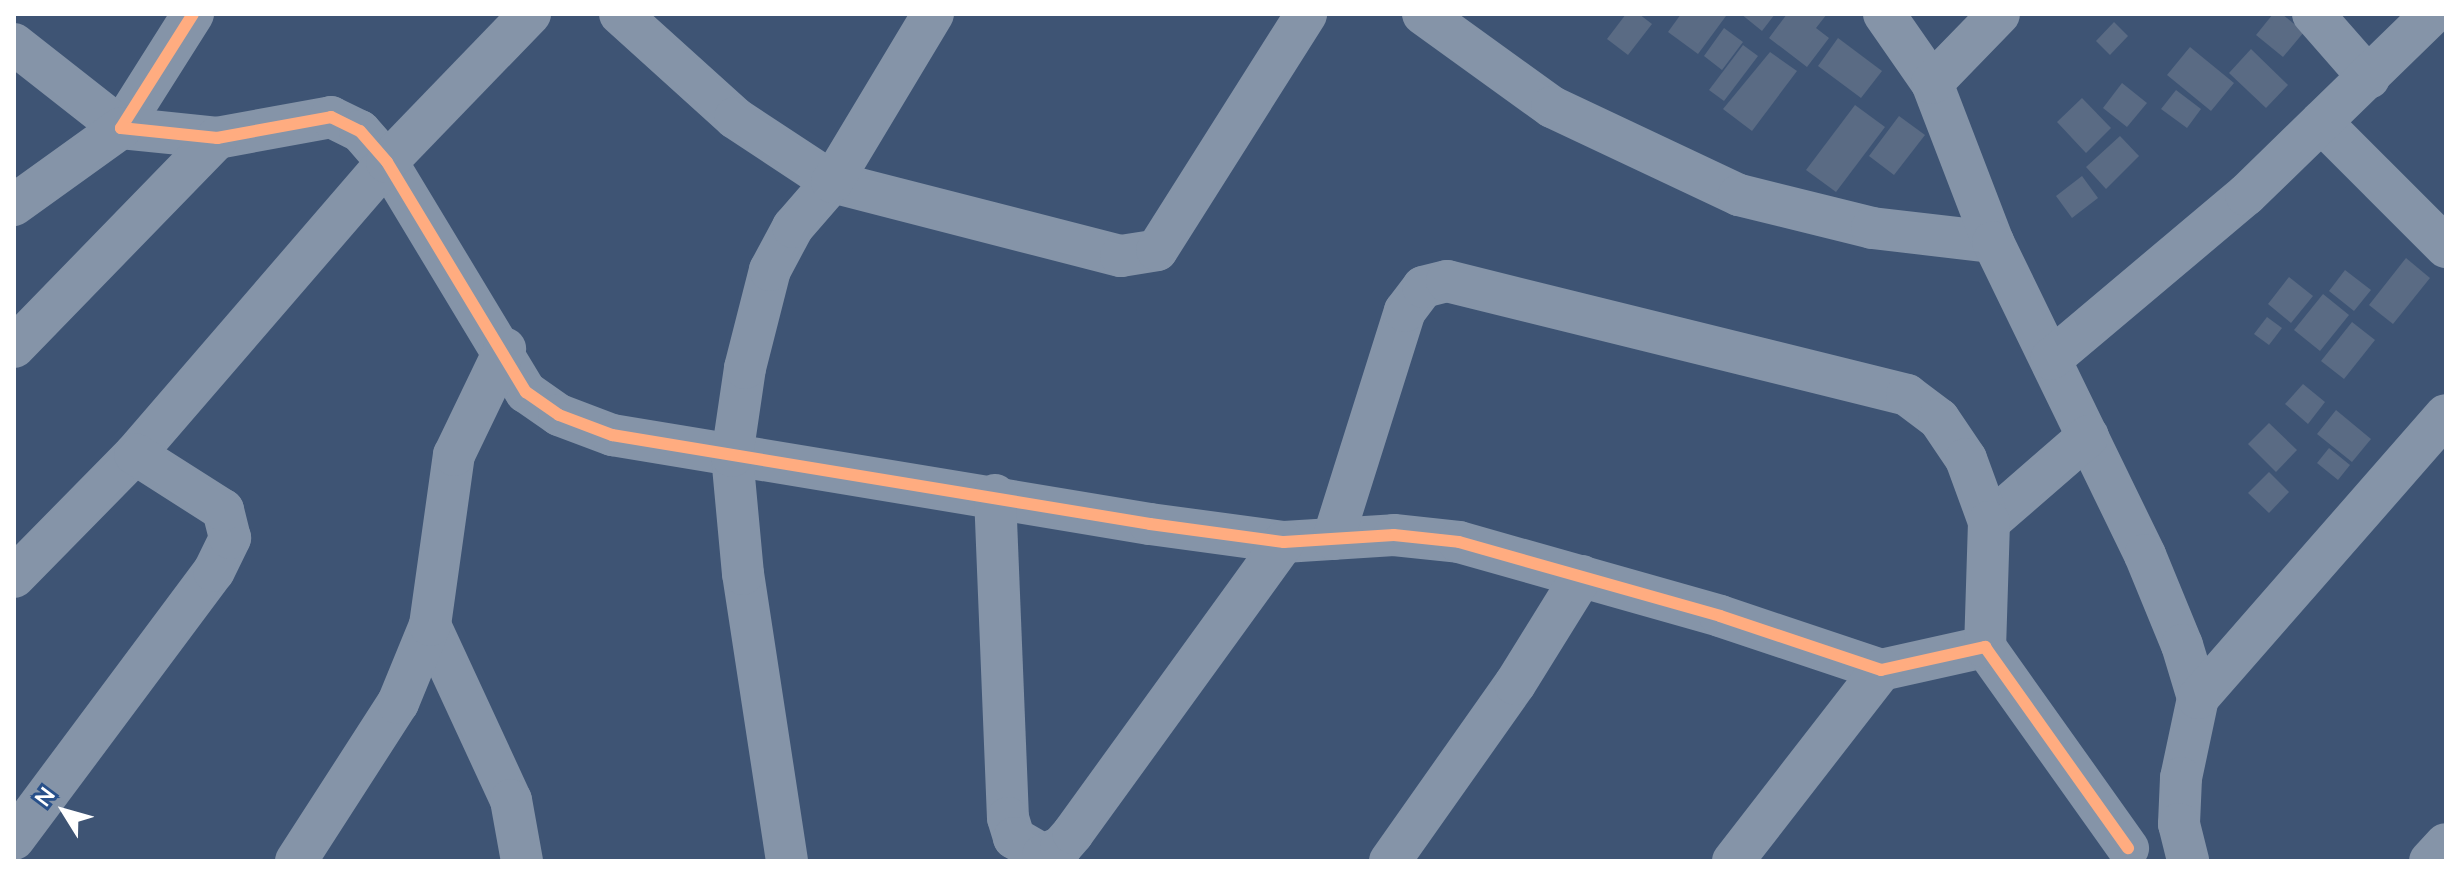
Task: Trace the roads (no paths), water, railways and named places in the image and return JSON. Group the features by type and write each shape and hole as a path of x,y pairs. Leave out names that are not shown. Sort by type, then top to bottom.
{"street":[{"path":"14,205 121,128 193,14"},
{"path":"14,577 135,454 387,162 530,14"},
{"path":"620,14 724,109 832,182 1121,256 1157,250 1306,14"},
{"path":"787,861 743,574 732,456 745,368 770,270 793,227 832,182 933,14"},
{"path":"1423,14 1552,107 1739,195 1872,228 1993,242"},
{"path":"1884,14 1932,83 1993,242 2156,581 2198,698"},
{"path":"1932,83 1999,14"},
{"path":"2313,14 2369,78"},
{"path":"2051,359 2246,195 2432,14"},
{"path":"14,44 121,128 217,138 331,117 360,131 387,162 505,349 526,392 559,415 612,435 1284,542 1394,535 1459,542 1582,576 1881,670 1985,647"},
{"path":"2321,122 2446,247"},
{"path":"14,347 217,138"},
{"path":"1333,539 1405,311 1423,287 1447,281 1907,395 1939,419 1966,459 1989,522 1985,647 2121,854 2184,843 2181,778 2198,698 2446,415"},
{"path":"296,861 398,703 430,625 454,455 505,349"},
{"path":"1989,522 2088,436"},
{"path":"14,839 214,571 230,538 223,510 135,454"},
{"path":"995,495 1008,818 1014,838 1043,855 1061,847 1073,833 1284,542"},
{"path":"1390,861 1515,684 1582,576"},
{"path":"430,625 511,800 522,861"},
{"path":"1733,861 1881,670"},
{"path":"2430,861 2446,844"}]}
